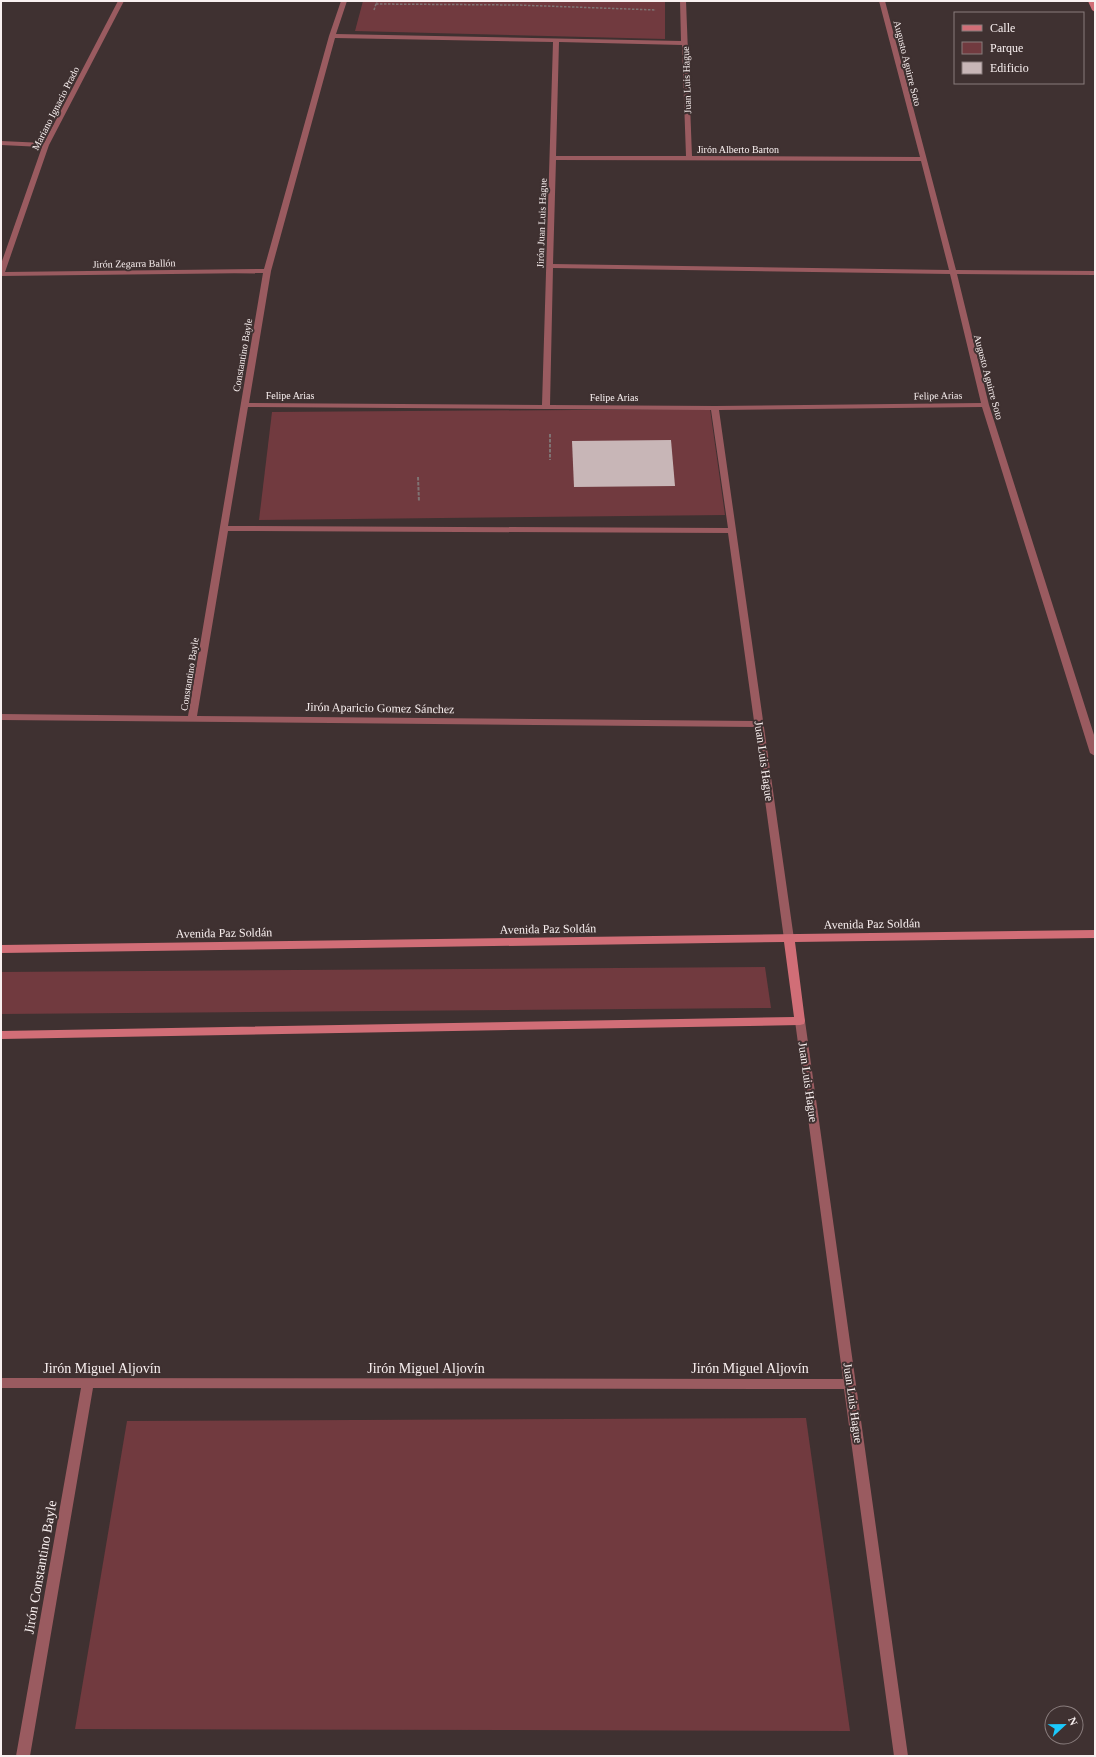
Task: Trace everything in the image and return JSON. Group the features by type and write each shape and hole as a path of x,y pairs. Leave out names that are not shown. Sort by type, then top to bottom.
{"street":[{"name":"Mariano Ignacio Prado","path":"1,274 46,145 121,1"},
{"name":"Constantino Bayle","path":"192,718 267,271 332,36 344,1"},
{"name":"Juan Luis Hague","path":"683,1 689,159"},
{"name":"Augusto Aguirre Soto","path":"882,1 922,159 953,272 985,404 1095,753"},
{"path":"1092,1 1095,10"},
{"path":"332,36 684,44"},
{"name":"Jirón Juan Luis Hague","path":"546,407 556,41"},
{"path":"1,143 46,145"},
{"name":"Jirón Alberto Barton","path":"553,158 922,159"},
{"path":"550,266 1095,273"},
{"name":"Jirón Zegarra Ballón","path":"1,274 267,271"},
{"name":"Felipe Arias","path":"244,405 715,408 985,404"},
{"name":"Juan Luis Hague","path":"715,408 901,1756"},
{"path":"224,528 732,532"},
{"name":"Jirón Aparicio Gomez Sánchez","path":"1,716 759,724"},
{"name":"Avenida Paz Soldán","path":"1,949 1095,934"},
{"path":"1,1036 800,1021"},
{"name":"Jirón Miguel Aljovín","path":"1,1383 850,1384"},
{"name":"Jirón Constantino Bayle","path":"22,1756 88,1383"}],"path":[{"path":"376,4 517,5 658,10"},
{"path":"550,429 550,460"},
{"path":"418,477 419,507"}],"green space":[{"path":"363,1 665,1 665,39 355,31"},
{"path":"710,409 725,515 259,520 272,412"},
{"path":"765,967 771,1008 1,1014 1,972"},
{"path":"806,1418 850,1731 75,1729 127,1421"}],"building":[{"path":"671,440 675,486 574,487 572,441"}]}
